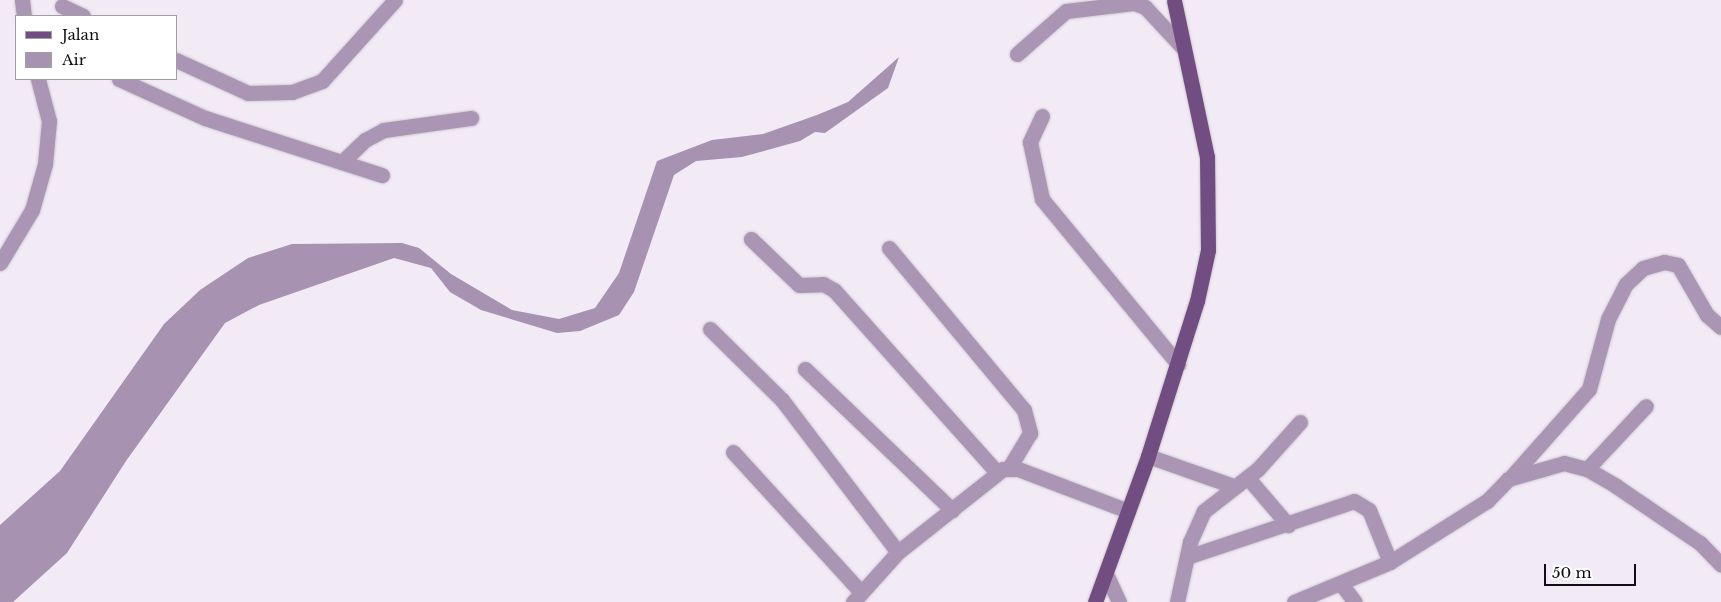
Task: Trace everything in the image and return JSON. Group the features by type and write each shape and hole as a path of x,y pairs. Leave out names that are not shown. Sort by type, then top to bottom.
{"main road":[{"path":"1095,602 1148,456 1197,302 1210,217 1207,157 1174,0"}],"street":[{"path":"22,0 24,15"},
{"path":"178,61 248,93 292,92 322,81 395,0"},
{"path":"1017,54 1066,11 1126,3 1146,7 1184,49"},
{"path":"62,6 82,15"},
{"path":"0,263 32,210 45,164 49,121 38,80"},
{"path":"121,80 205,118 382,175"},
{"path":"1042,116 1030,142 1042,199 1178,364"},
{"path":"342,162 365,140 384,130 471,118"},
{"path":"751,239 799,285 823,284 834,290 1003,469 1128,511"},
{"path":"733,452 857,597 898,552 1003,469 1030,433 1024,410 889,248"},
{"path":"1294,602 1342,585 1390,562 1487,501 1589,390 1608,319 1626,284 1643,268 1664,262 1678,265 1706,315 1721,327"},
{"path":"710,329 782,400 898,552"},
{"path":"805,369 952,510"},
{"path":"1587,468 1646,406"},
{"path":"1176,602 1187,557 1204,511 1233,486 1248,478 1300,422"},
{"path":"1148,456 1233,486"},
{"path":"1508,480 1564,463 1587,468 1700,543 1721,565"},
{"path":"1248,478 1288,525"},
{"path":"1187,557 1359,501 1369,510 1390,562"},
{"path":"1106,574 1119,602"},
{"path":"1342,585 1354,602"}],"water":[{"path":"899,57 888,88 825,133 815,132 800,141 742,157 696,161 674,175 634,292 619,315 580,331 557,333 481,310 450,292 431,268 394,258 259,305 225,323 126,461 67,553 13,602 0,602 0,525 60,471 164,324 200,290 248,258 292,244 402,243 419,248 451,274 512,310 559,319 595,308 619,273 657,161 712,140 763,134 848,102"}]}
